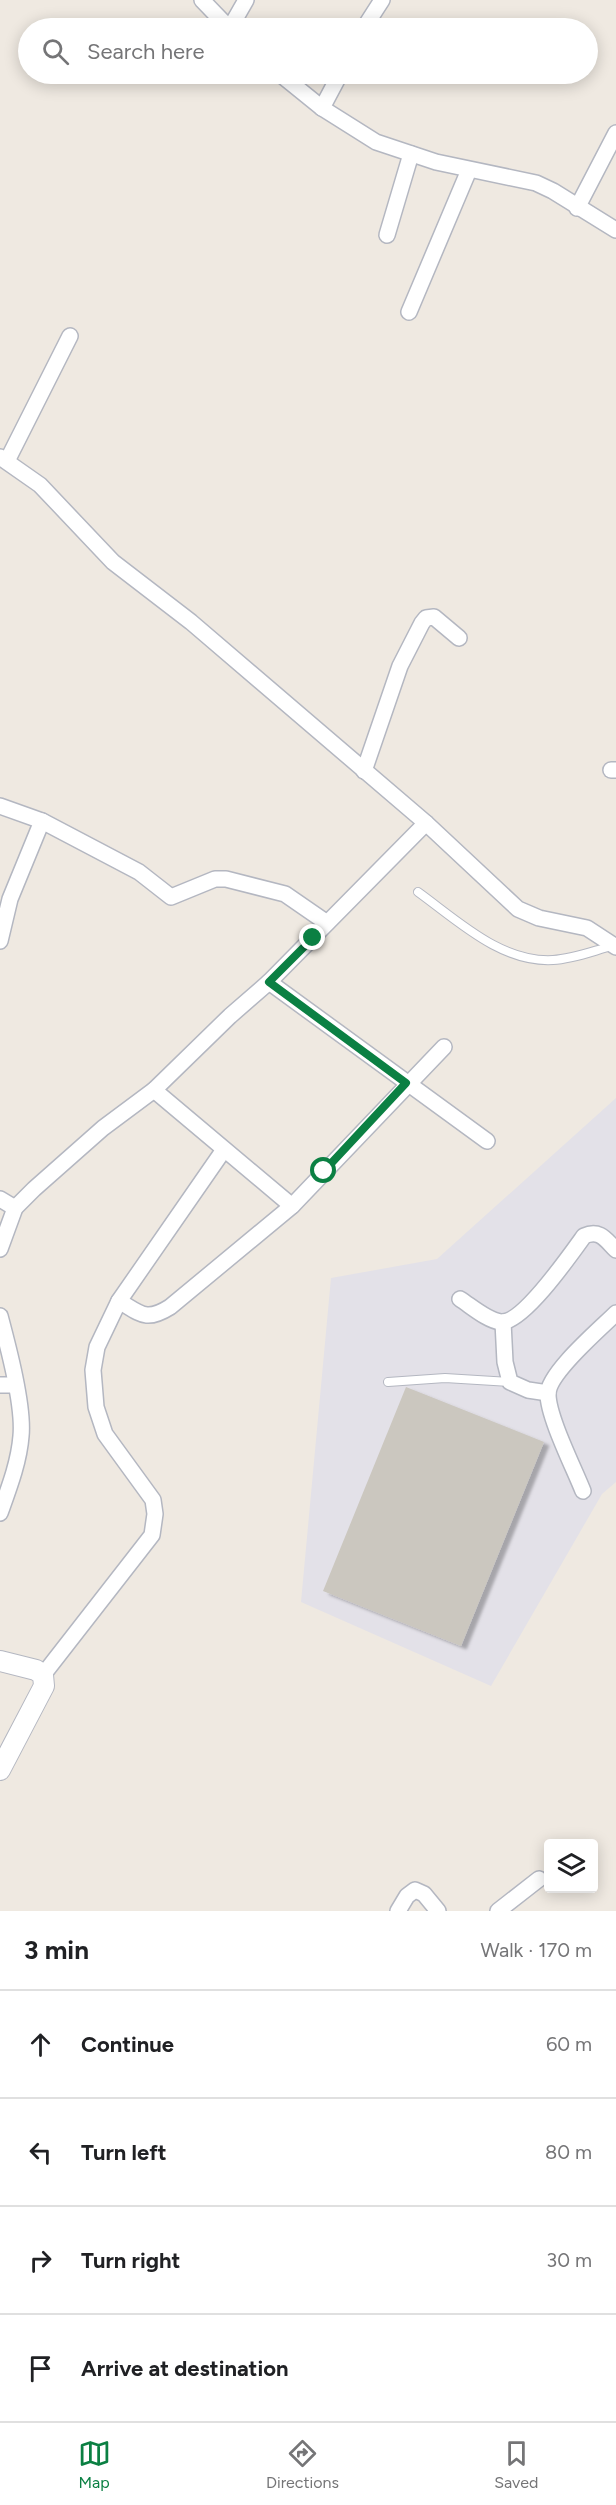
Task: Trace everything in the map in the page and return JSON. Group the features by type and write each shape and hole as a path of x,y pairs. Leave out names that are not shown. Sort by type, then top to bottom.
{"street":[{"path":"202,0 220,18"},
{"path":"236,18 246,0"},
{"path":"370,18 382,0"},
{"path":"292,84 322,108 376,142 469,170 510,176 536,183 616,230"},
{"path":"322,108 335,84"},
{"path":"577,208 616,133"},
{"path":"387,236 411,154"},
{"path":"409,312 469,170"},
{"path":"70,336 3,459 40,485 113,562 190,622 426,823 518,909 539,918 586,928 615,947"},
{"path":"364,771 400,666 422,623 426,618 434,618 459,638"},
{"path":"0,806 42,821 139,872 171,897 215,879 226,879 285,894 327,923"},
{"path":"0,941 10,899 42,821"},
{"path":"0,1249 15,1208 103,1128 154,1090 230,1016 269,982 426,823"},
{"path":"269,982 487,1141"},
{"path":"119,1301 142,1315 159,1314 292,1206 406,1083 444,1047"},
{"path":"154,1090 223,1151 292,1206"},
{"path":"0,1770 41,1694 44,1686 43,1676 152,1535 155,1514 153,1500 105,1434 96,1407 93,1370 97,1347 119,1301 223,1151"},
{"path":"0,1199 15,1208"},
{"path":"460,1299 503,1323 511,1320 546,1288 584,1236 592,1232 600,1234 616,1250"},
{"path":"583,1491 550,1408 548,1393 554,1377 616,1312"},
{"path":"0,1316 8,1385 22,1434 9,1489 0,1513"},
{"path":"503,1323 505,1362 510,1382 528,1390 548,1393"},
{"path":"0,1661 36,1670 43,1676"},
{"path":"498,1911 538,1879"},
{"path":"398,1911 407,1896 415,1890 424,1894 438,1911"}],"lane":[{"path":"418,892 483,939 509,952 538,960 554,960 615,947"},
{"path":"388,1382 445,1378 510,1382"}],"shaded area":[{"path":"616,1098 616,1482 602,1494 491,1686 301,1602 331,1278 437,1259"}],"building":[{"path":"406,1387 544,1442 461,1646 323,1591"}],"route":[{"path":"313,938 269,982 406,1083 324,1171"}]}
